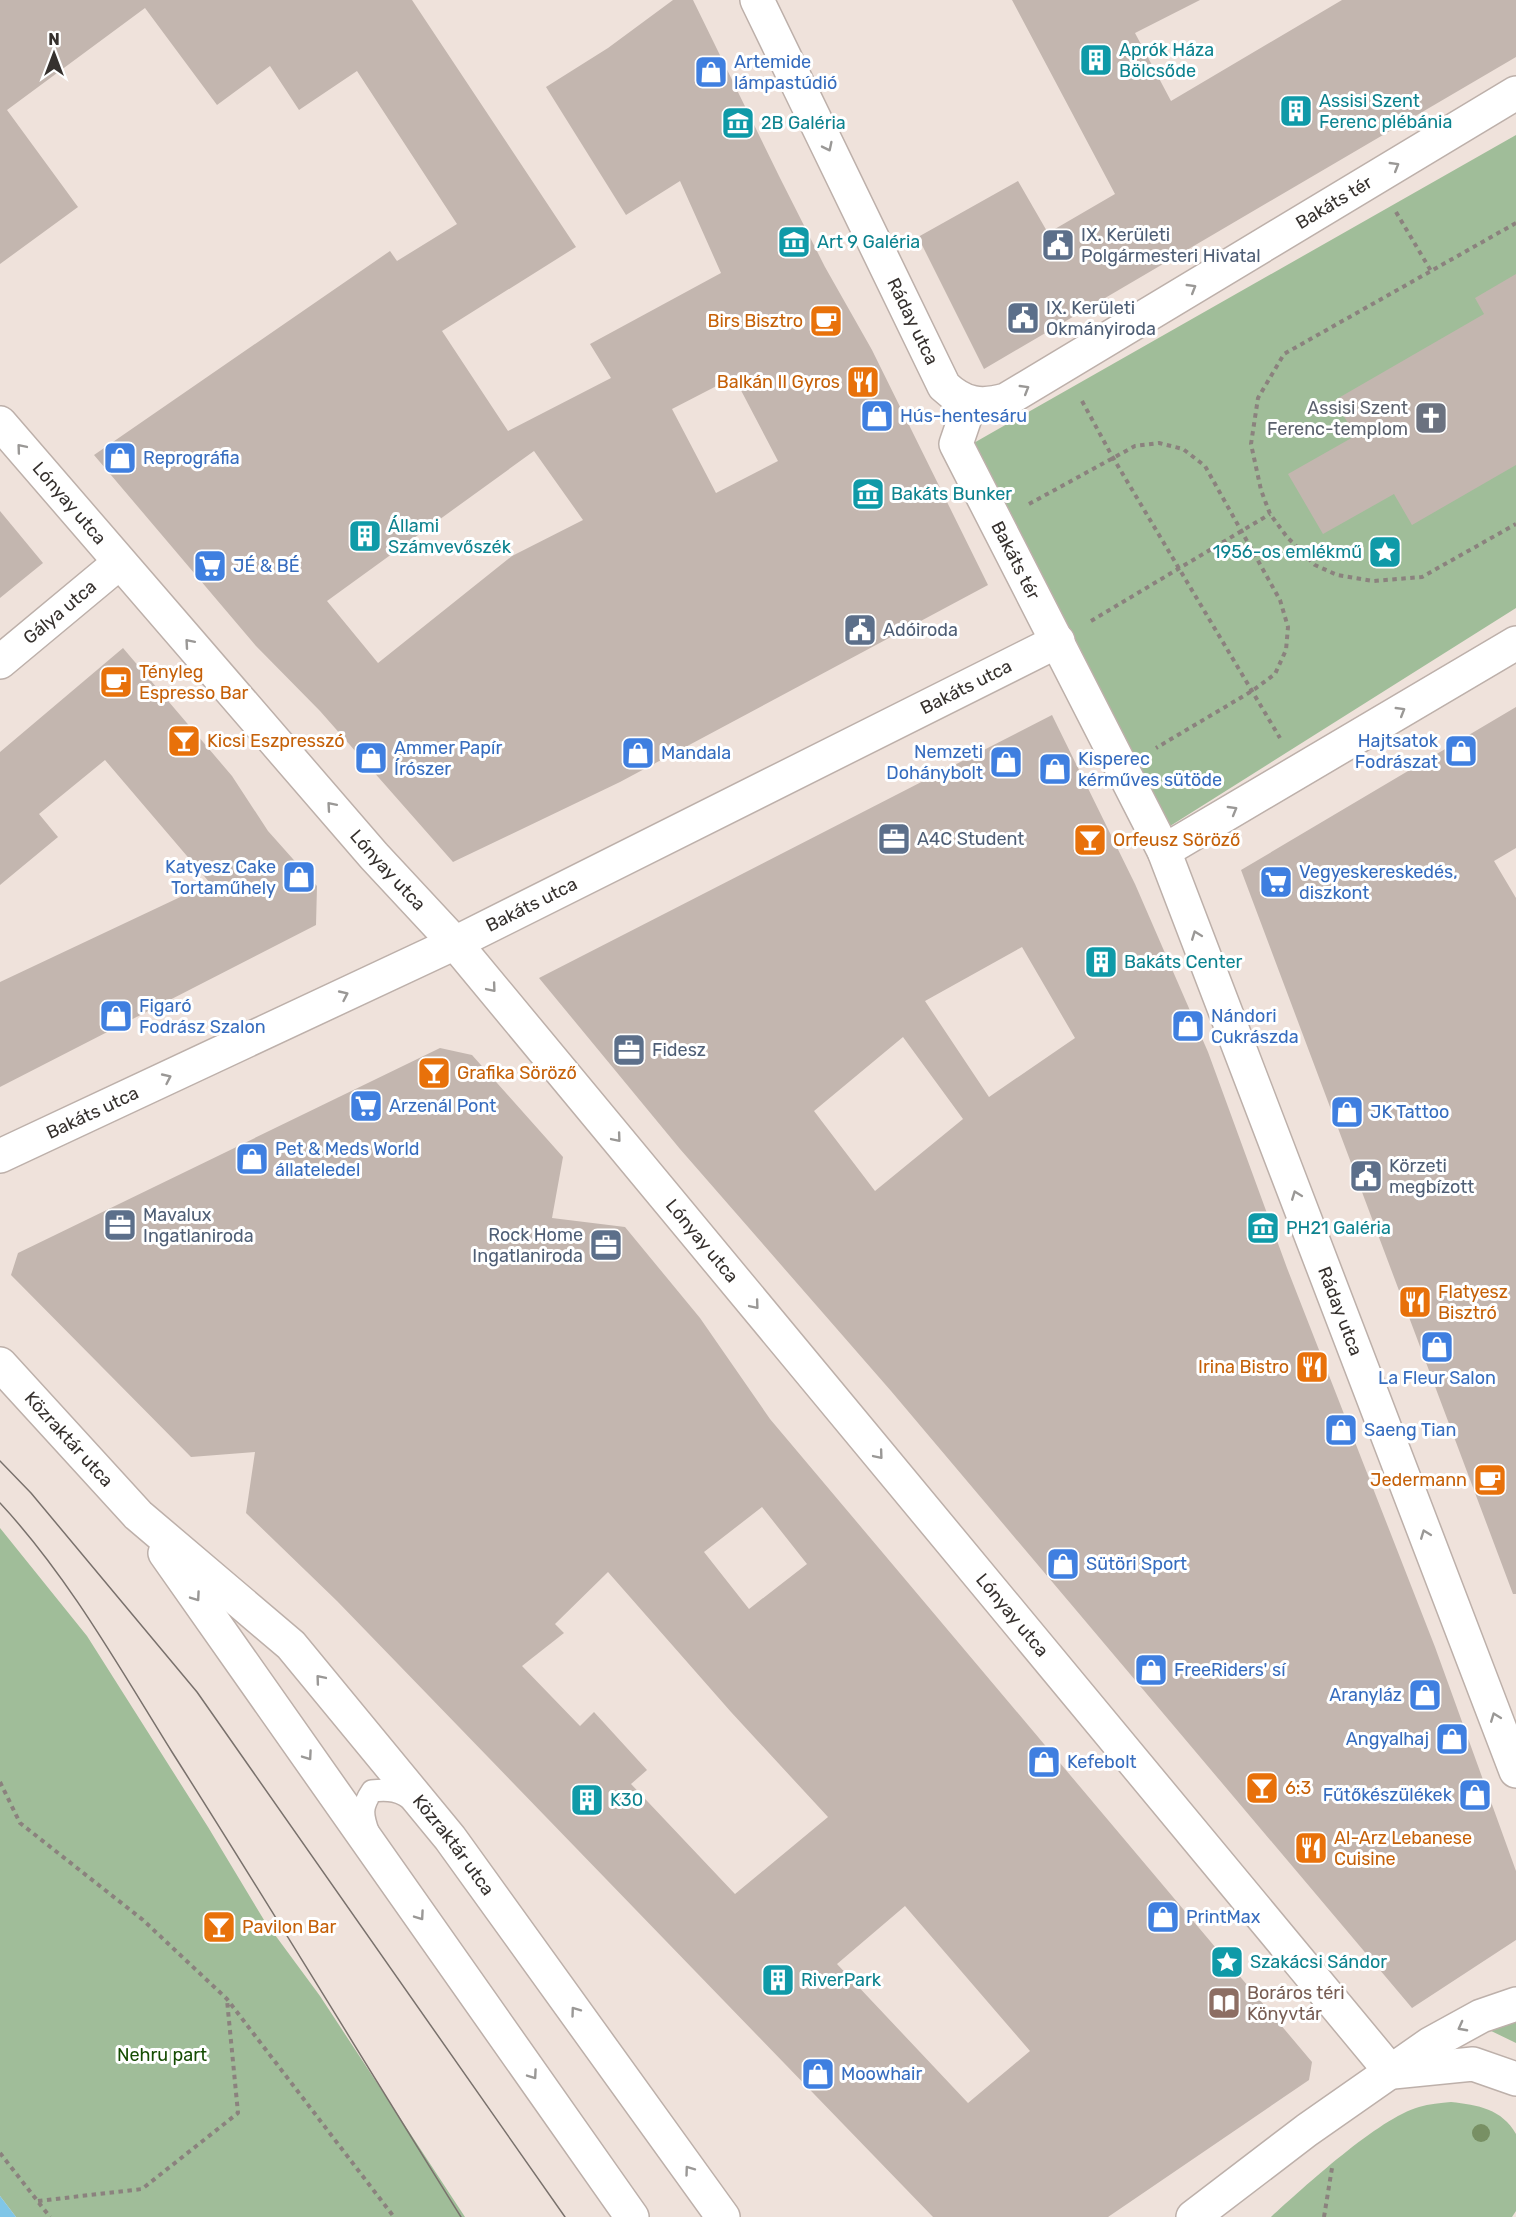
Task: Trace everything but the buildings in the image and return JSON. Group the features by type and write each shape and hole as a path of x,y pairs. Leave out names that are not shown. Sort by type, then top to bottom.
{"street":[{"name":"Ráday utca","path":"757,0 944,386 956,398 970,403"},
{"name":"Bakáts tér","path":"1164,851 956,444 970,403 987,405 1006,400 1516,93"},
{"name":"Lónyay utca","path":"0,423 374,856 455,943 1391,2072"},
{"name":"Gálya utca","path":"0,662 119,563"},
{"name":"Bakáts utca","path":"0,1156 455,943 1058,641"},
{"path":"1164,851 1516,643"},
{"name":"Ráday utca","path":"1164,851 1516,1771"},
{"name":"Közraktár utca","path":"0,1364 138,1515 291,1645 450,1838 723,2217"},
{"name":"Közraktár utca","path":"138,1515 632,2217"},
{"path":"1192,2217 1306,2130 1430,2044 1481,2016 1516,2004"},
{"path":"1391,2072 1473,2064 1516,2079"}],"lane":[{"path":"391,1875 371,1840 364,1821 363,1803 372,1791 388,1789 408,1796 450,1838"}],"path":[{"path":"1516,223 1284,354 1258,398 1251,444 1261,490 1270,513 1287,537 1315,565 1337,575 1373,581 1422,577 1516,524"},
{"path":"1418,249 1431,271"},
{"path":"1062,366 1112,456 1300,771"},
{"path":"996,524 1112,456 1135,446 1159,443 1183,449 1205,466 1280,600 1288,627 1286,650 1275,674 1252,691 1121,768"},
{"path":"1058,641 1270,513"},
{"path":"0,1782 20,1822 143,1920 227,1999 394,2217"},
{"path":"38,2201 142,2189 238,2113 227,1999"},
{"path":"0,2153 50,2217"},
{"path":"1324,2217 1332,2168"}],"green space":[{"path":"1516,135 1516,608 1167,828 972,444"},
{"name":"Nehru part","path":"0,1528 87,1636 264,1920 320,1996 465,2217 16,2217 0,2196"},
{"path":"1516,2020 1516,2043 1485,2028"},
{"path":"1451,2102 1488,2110 1504,2119 1516,2134 1516,2211 1512,2217 1271,2217 1342,2155 1384,2125 1419,2107"}],"water":[{"path":"0,2196 16,2217 0,2217"}],"tram line":[{"path":"0,1461 31,1493 197,1692 565,2217"},
{"path":"0,1503 25,1531 92,1623 461,2217"}],"place":[{"name":"Aprók Háza Bölcsőde","path":"1096,60"},
{"name":"Artemide lámpastúdió","path":"711,72"},
{"name":"Assisi Szent Ferenc plébánia","path":"1296,111"},
{"name":"2B Galéria","path":"738,123"},
{"name":"Art 9 Galéria","path":"794,242"},
{"name":"IX. Kerületi Polgármesteri Hivatal","path":"1058,245"},
{"name":"IX. Kerületi Okmányiroda","path":"1023,318"},
{"name":"Birs Bisztro","path":"826,321"},
{"name":"Balkán II Gyros","path":"863,382"},
{"name":"Hús-hentesáru","path":"877,416"},
{"name":"Assisi Szent Ferenc-templom","path":"1431,418"},
{"name":"Reprográfia","path":"120,458"},
{"name":"Bakáts Bunker","path":"868,494"},
{"name":"Állami Számvevőszék","path":"365,536"},
{"name":"1956-os emlékmű","path":"1385,552"},
{"name":"JÉ & BÉ","path":"210,566"},
{"name":"Adóiroda","path":"860,630"},
{"name":"Tényleg Espresso Bar","path":"116,682"},
{"name":"Kicsi Eszpresszó","path":"184,741"},
{"name":"Hajtsatok Fodrászat","path":"1461,751"},
{"name":"Mandala","path":"638,753"},
{"name":"Ammer Papír Írószer","path":"371,758"},
{"name":"Nemzeti Dohánybolt","path":"1006,762"},
{"name":"Kisperec kérműves sütöde","path":"1055,769"},
{"name":"A4C Student","path":"894,839"},
{"name":"Orfeusz Söröző","path":"1090,840"},
{"name":"Katyesz Cake Tortaműhely","path":"299,877"},
{"name":"Vegyeskereskedés, diszkont","path":"1276,882"},
{"name":"Bakáts Center","path":"1101,962"},
{"name":"Figaró Fodrász Szalon","path":"116,1016"},
{"name":"Nándori Cukrászda","path":"1188,1026"},
{"name":"Fidesz","path":"629,1050"},
{"name":"Grafika Söröző","path":"434,1073"},
{"name":"Arzenál Pont","path":"366,1106"},
{"name":"JK Tattoo","path":"1347,1112"},
{"name":"Pet & Meds World állateledel","path":"252,1159"},
{"name":"Körzeti megbízott","path":"1366,1176"},
{"name":"Mavalux Ingatlaniroda","path":"120,1225"},
{"name":"PH21 Galéria","path":"1263,1228"},
{"name":"Rock Home Ingatlaniroda","path":"606,1245"},
{"name":"Flatyesz Bisztró","path":"1415,1302"},
{"name":"La Fleur Salon","path":"1437,1347"},
{"name":"Irina Bistro","path":"1312,1367"},
{"name":"Saeng Tian","path":"1341,1430"},
{"name":"Jedermann","path":"1490,1480"},
{"name":"Sütöri Sport","path":"1063,1564"},
{"name":"FreeRiders' sí","path":"1151,1670"},
{"name":"Aranyláz","path":"1425,1695"},
{"name":"Angyalhaj","path":"1452,1739"},
{"name":"Kefebolt","path":"1044,1762"},
{"name":"6:3","path":"1262,1788"},
{"name":"Fűtőkészülékek","path":"1475,1795"},
{"name":"K30","path":"587,1800"},
{"name":"Al-Arz Lebanese Cuisine","path":"1311,1848"},
{"name":"PrintMax","path":"1163,1917"},
{"name":"Pavilon Bar","path":"219,1927"},
{"name":"Szakácsi Sándor","path":"1227,1962"},
{"name":"RiverPark","path":"778,1980"},
{"name":"Boráros téri Könyvtár","path":"1224,2003"},
{"name":"Moowhair","path":"818,2074"}]}
